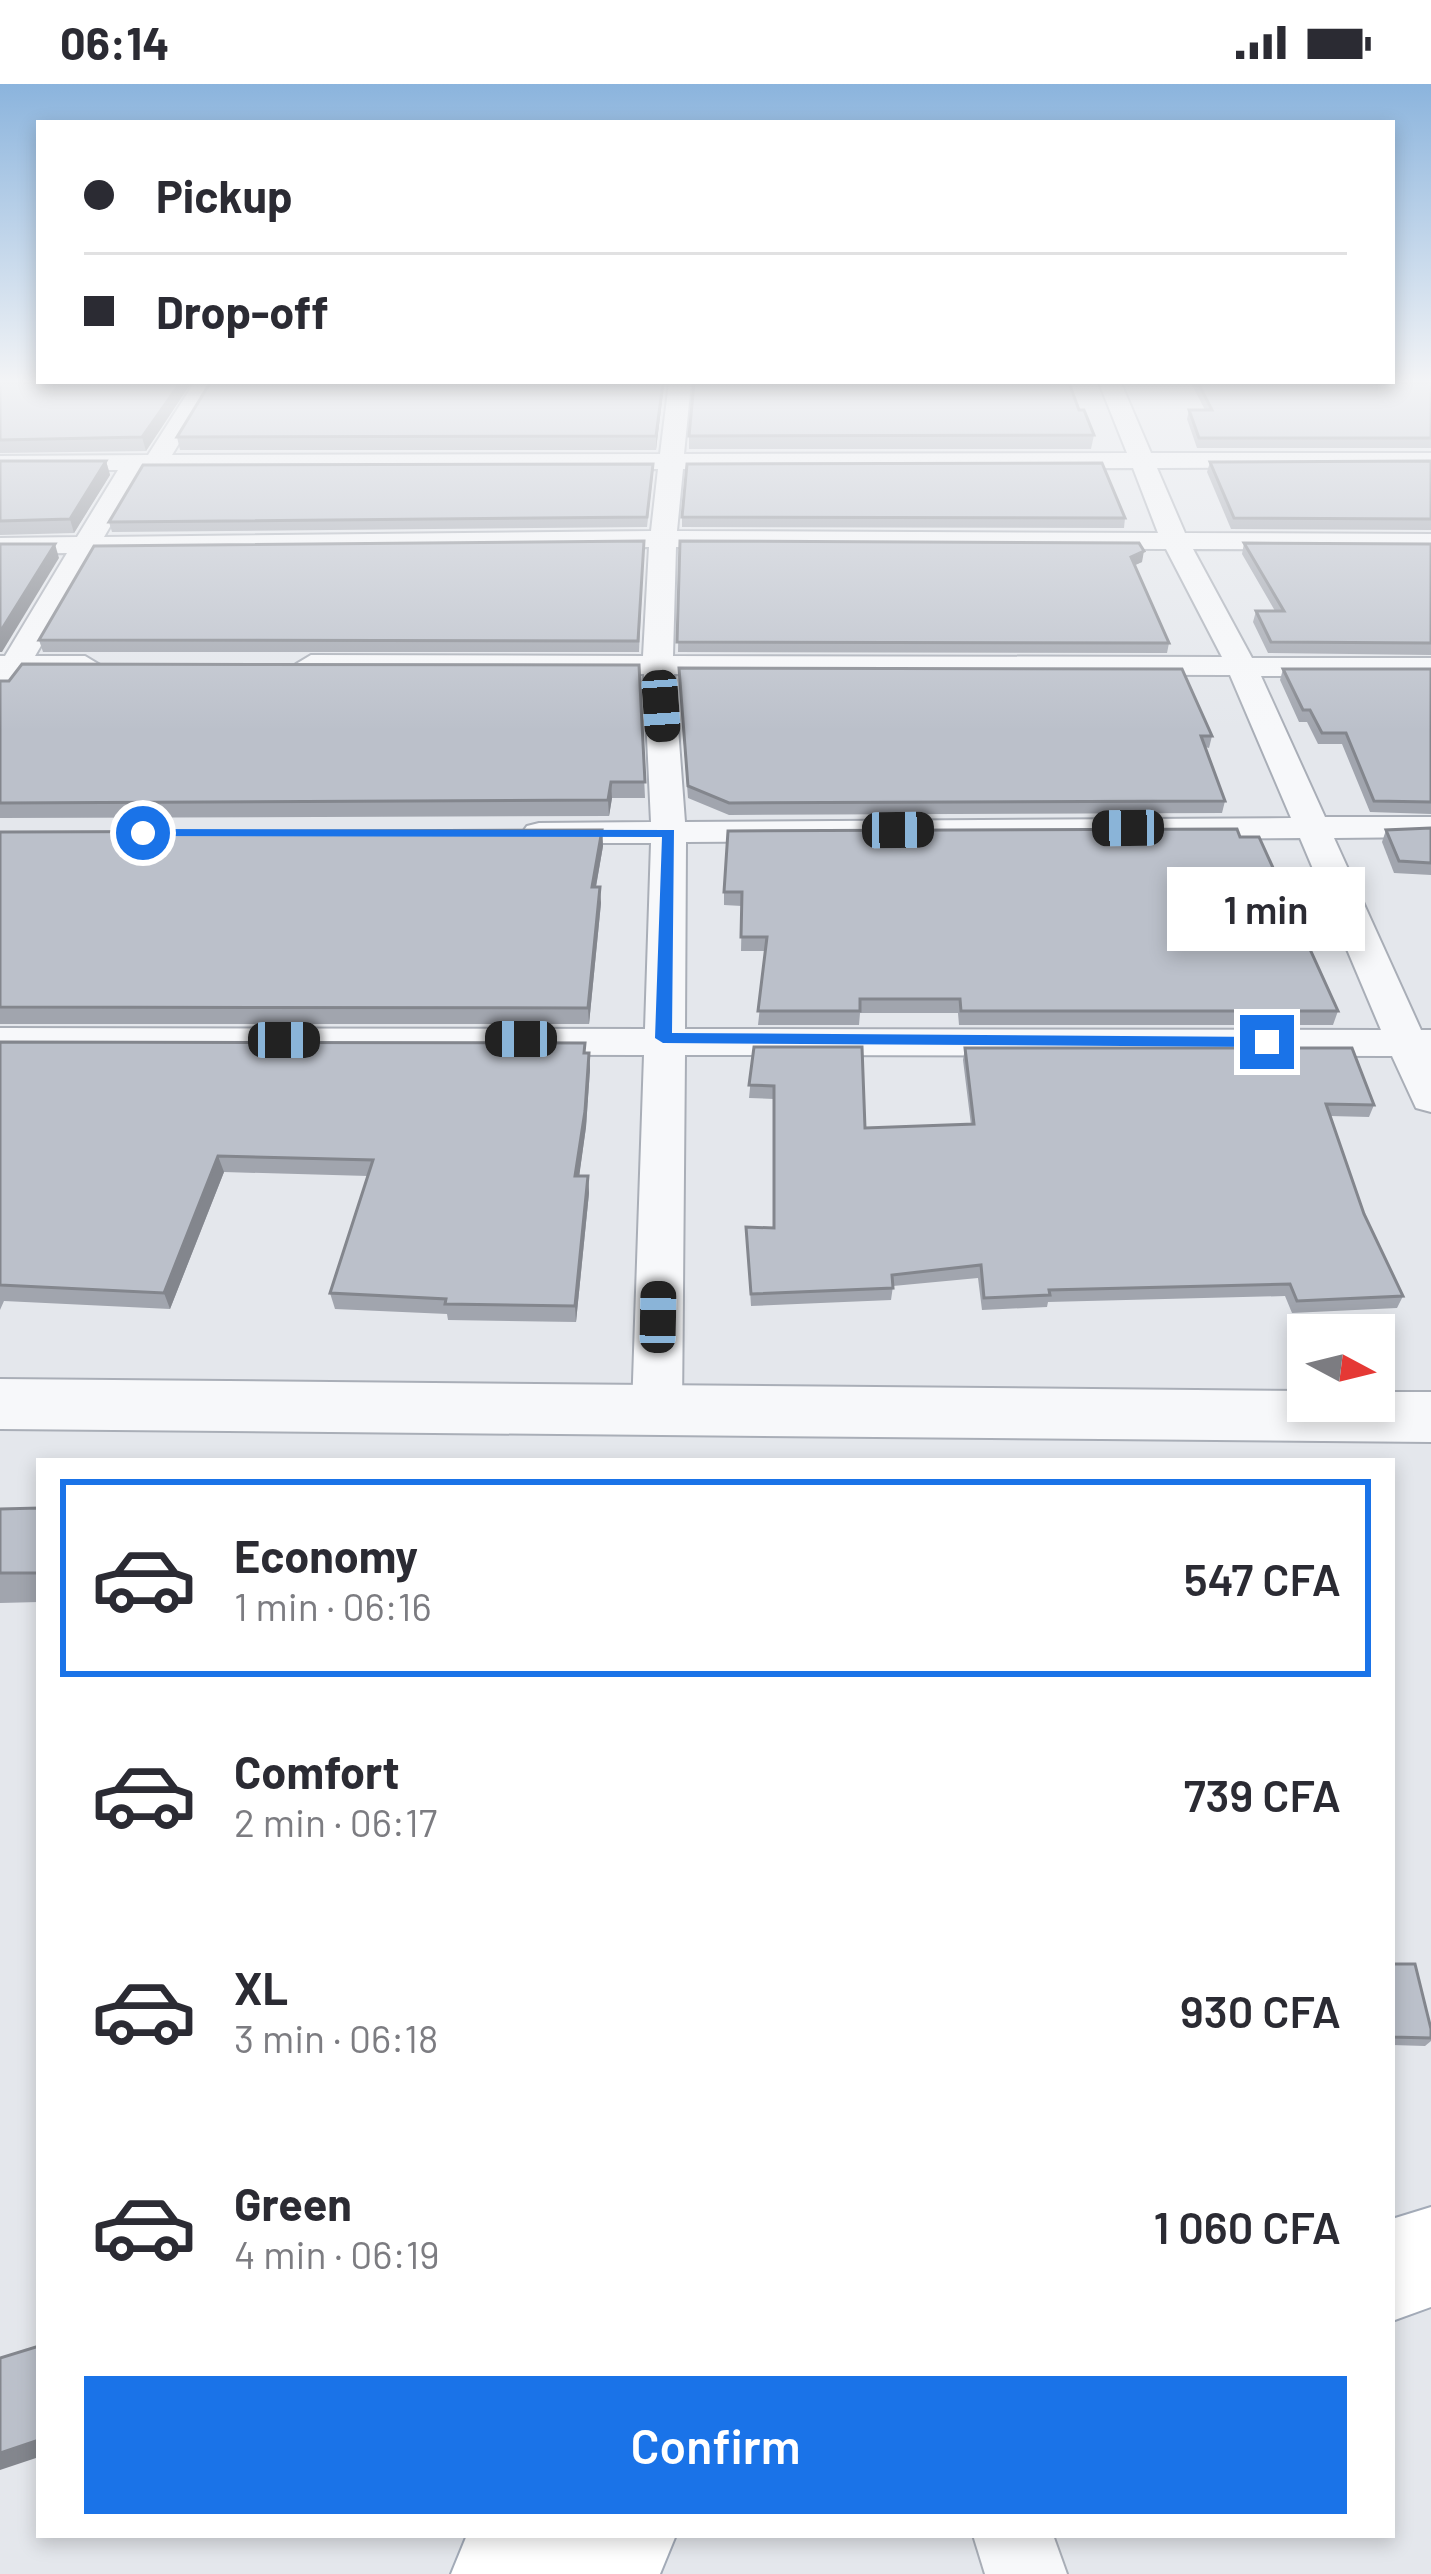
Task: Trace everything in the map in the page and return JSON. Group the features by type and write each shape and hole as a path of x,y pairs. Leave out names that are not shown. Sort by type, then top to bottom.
{"main road":[{"path":"1395,2269 1431,2257"},
{"path":"507,2574 612,2538"}],"street":[{"path":"5,673 83,546 118,499"},
{"path":"657,1410 669,833 658,664 669,499"},
{"path":"1157,499 1174,541 1241,665 1312,826 1418,1043 1431,1098"},
{"path":"0,546 663,539 1431,542"},
{"path":"278,664 1431,667"},
{"path":"5,673 111,665"},
{"path":"502,833 1431,827"},
{"path":"0,1041 663,1038 1418,1043"},
{"path":"0,1404 1431,1417"},
{"path":"1014,2538 1026,2574"}],"building":[{"path":"0,499 82,499 70,519 0,521"},
{"path":"123,499 649,499 647,517 109,522"},
{"path":"684,499 1117,499 1125,518 682,517"},
{"path":"1226,499 1431,499 1431,519 1234,518"},
{"path":"644,541 638,641 39,640 94,546"},
{"path":"680,541 1139,543 1144,551 1131,557 1169,643 677,642"},
{"path":"1244,543 1431,544 1431,643 1271,642 1256,611 1284,611"},
{"path":"0,544 55,544 0,632"},
{"path":"22,664 639,665 645,782 611,782 608,800 0,803 0,681 9,681"},
{"path":"679,668 1182,669 1212,736 1201,736 1225,801 729,803 688,786"},
{"path":"1283,669 1431,669 1431,802 1374,801 1346,733 1322,733 1310,710 1303,710"},
{"path":"1431,828 1431,863 1399,861 1386,830"},
{"path":"1237,829 1240,837 1259,837 1338,1011 961,1011 960,999 860,999 860,1011 758,1011 767,937 741,937 742,892 724,892 728,831"},
{"path":"602,830 592,887 600,887 588,1008 0,1007 0,832"},
{"path":"0,1042 585,1043 584,1053 589,1053 585,1111 575,1176 588,1176 575,1306 445,1304 446,1299 330,1293 373,1160 218,1156 164,1293 0,1285"},
{"path":"754,1047 862,1047 865,1128 974,1124 965,1048 1352,1048 1374,1105 1326,1104 1364,1214 1403,1296 1297,1301 1290,1284 1049,1290 1050,1295 984,1298 981,1265 892,1275 893,1288 751,1294 746,1227 774,1228 774,1086 749,1085"},
{"path":"36,1508 36,1573 0,1573 0,1509"},
{"path":"1395,1964 1415,1964 1431,2038 1395,2037"},
{"path":"36,2347 36,2441 0,2453 0,2358"}],"route":[{"path":"143,833 669,833 663,1038 1267,1042"}]}
